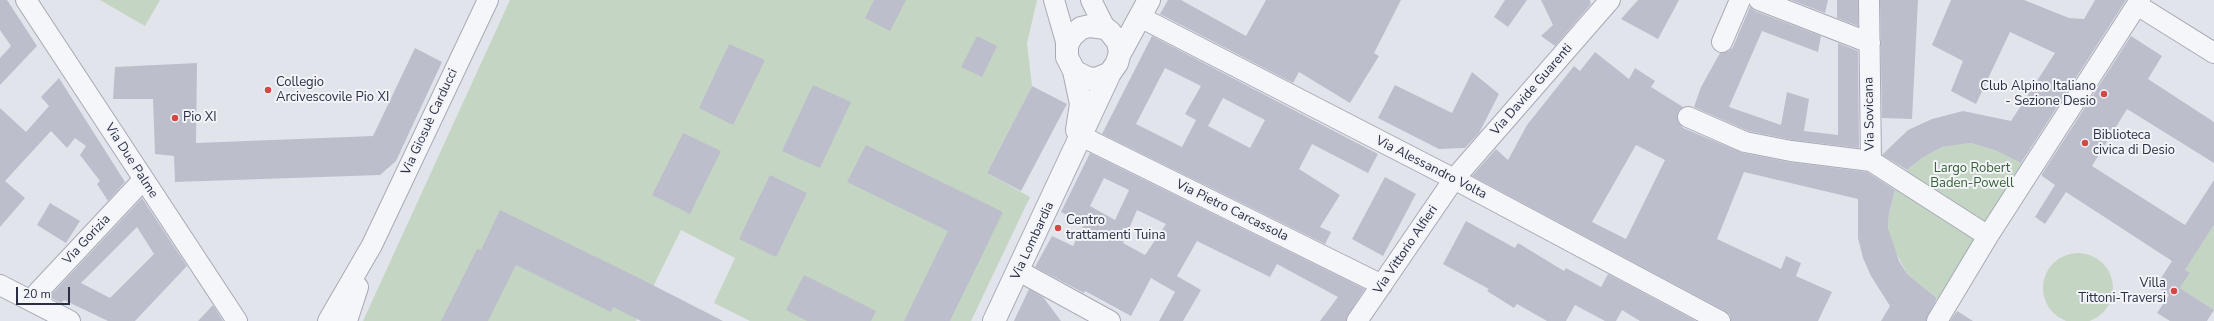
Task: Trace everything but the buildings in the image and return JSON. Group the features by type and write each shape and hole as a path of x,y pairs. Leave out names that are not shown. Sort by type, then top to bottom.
{"street":[{"name":"Via Due Palme","path":"26,0 237,321"},
{"name":"Via Giosuè Carducci","path":"328,321 372,245 488,0"},
{"path":"1054,0 1067,45"},
{"path":"1074,71 1087,78 1096,79 1115,64 1119,45 1116,39 1105,28 1091,0"},
{"name":"Via Davide Guarenti","path":"1454,179 1610,0"},
{"path":"1722,42 1740,0"},
{"path":"1760,0 1870,43"},
{"name":"Via Sovicana","path":"1869,0 1871,161 1988,236"},
{"path":"1937,321 1988,236 2139,2 2214,53"},
{"path":"1067,45 1072,36 1081,28 1090,26 1105,28 1146,7"},
{"name":"Via Lombardia","path":"994,321 1019,271 1115,64 1146,7"},
{"name":"Via Alessandro Volta","path":"1146,7 1454,179 1720,321"},
{"name":"Via Lombardia","path":"1067,45 1067,57 1074,71 1082,104 1070,161"},
{"path":"1688,117 1745,142 1791,151 1871,161"},
{"name":"Via Pietro Carcassola","path":"1081,136 1382,285"},
{"name":"Via Vittorio Alfieri","path":"1357,321 1454,179"},
{"name":"Via Gorizia","path":"32,301 41,289 144,180"},
{"name":"Via Giosuè Carducci","path":"348,321 372,245"},
{"path":"1019,271 1110,321"},
{"path":"0,285 70,321"}],"green space":[{"path":"100,0 160,0 145,26"},
{"path":"510,0 1037,0 1027,43 1032,86 987,173 1030,197 971,321 750,321 714,303 735,258 681,230 636,321 363,321"},
{"name":"Largo Robert Baden-Powell","path":"1971,143 1997,151 2023,164 1985,223 1905,172 1922,158 1942,147"},
{"path":"1896,187 1977,238 1940,300 1907,274 1892,245 1888,228 1889,213"},
{"path":"2214,225 2214,310 2180,288 2190,273 2185,270"},
{"path":"2078,253 2097,259 2107,269 2113,288 2107,307 2097,317 2078,323 2059,317 2049,307 2043,288 2049,269 2059,259"}],"place":[{"name":"Collegio Arcivescovile Pio XI","path":"268,90"},
{"name":"Club Alpino Italiano - Sezione Desio","path":"2104,94"},
{"name":"Pio XI","path":"175,118"},
{"name":"Biblioteca civica di Desio","path":"2085,143"},
{"name":"Centro trattamenti Tuina","path":"1058,228"},
{"name":"Villa Tittoni-Traversi","path":"2174,291"}]}
